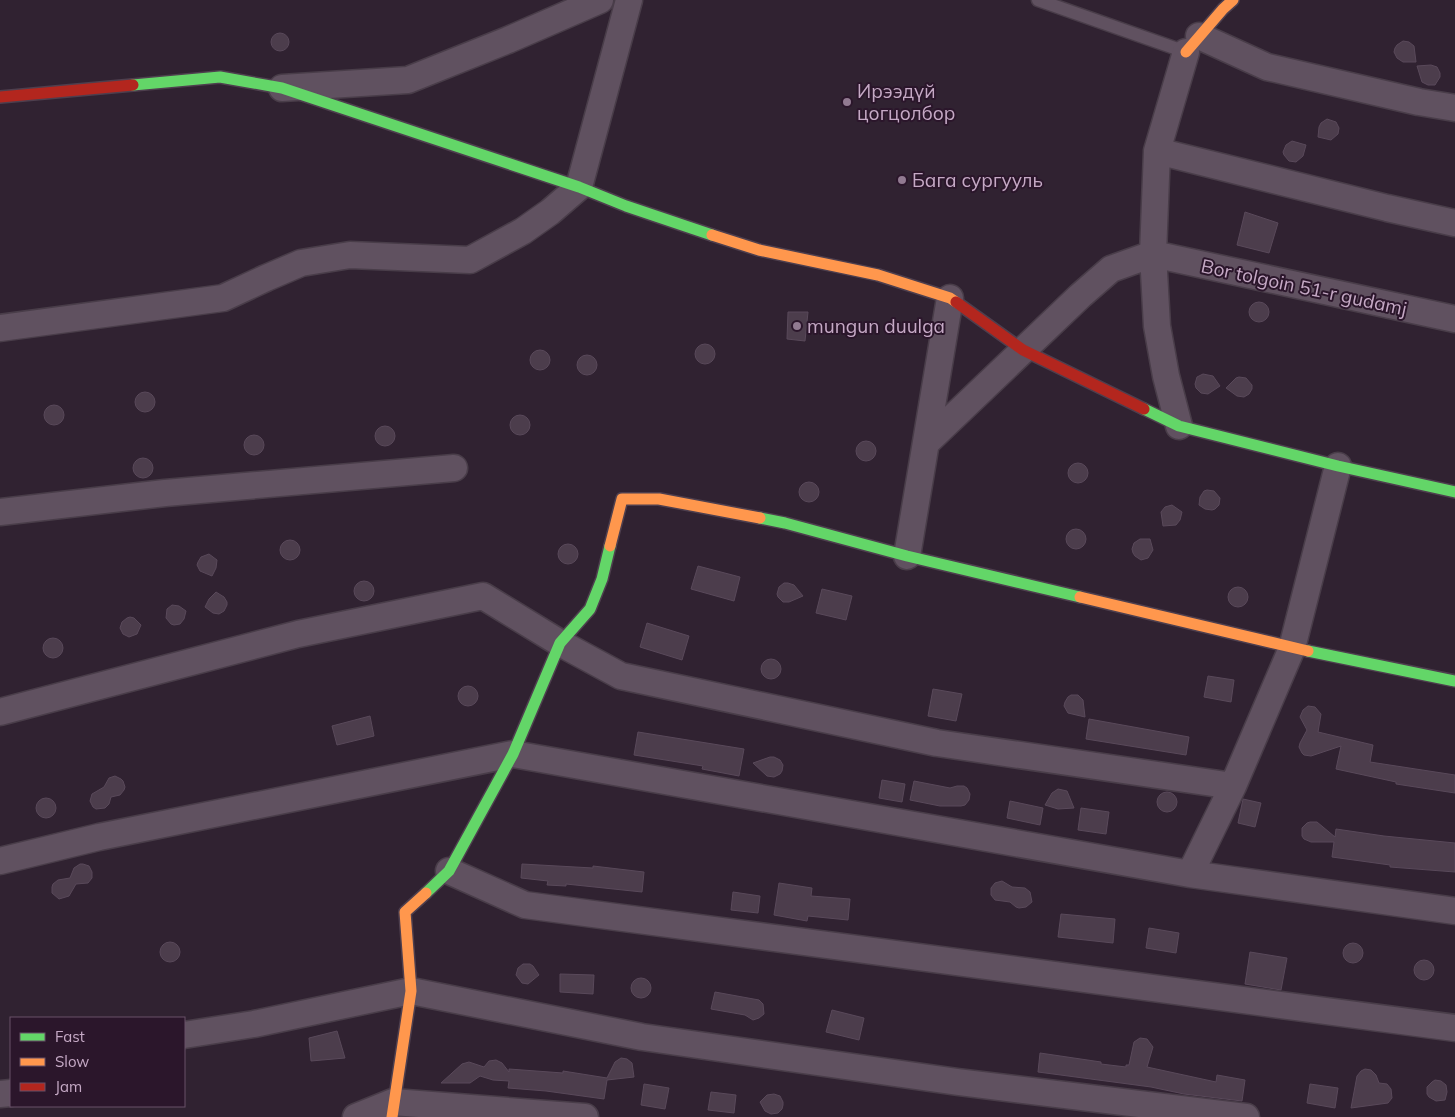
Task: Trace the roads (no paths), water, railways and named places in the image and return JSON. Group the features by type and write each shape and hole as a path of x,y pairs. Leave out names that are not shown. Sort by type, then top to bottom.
{"street":[{"path":"282,88 408,80 508,40 600,0"},
{"path":"0,328 223,298 301,263 350,255 470,260 523,231 579,188 628,0"},
{"path":"1179,426 1166,376 1157,326 1153,254 1157,151 1192,44 1233,0"},
{"path":"1192,44 1267,67 1419,102 1455,108"},
{"path":"0,97 220,77 282,88 759,250 878,275 950,298 1023,350 1179,426 1338,466 1455,492"},
{"path":"1157,151 1455,223"},
{"path":"926,443 1111,268 1153,254"},
{"name":"Bor tolgoin 51-r gudamj","path":"1153,254 1455,319"},
{"path":"907,556 950,298"},
{"path":"1190,874 1233,786 1292,648 1338,466"},
{"path":"0,512 165,493 454,468"},
{"path":"393,1109 411,991 405,912 449,871 513,754 560,643 590,609 602,579 622,499 659,499 785,523 907,556 1292,648 1455,681"},
{"path":"0,712 298,634 483,596 560,643 621,676 937,743 1233,786"},
{"path":"0,861 109,835 513,754 1190,874 1455,911"},
{"path":"449,871 524,905 1455,1028"},
{"path":"185,1035 254,1024 411,991 642,1037 958,1082 1246,1117"},
{"path":"356,1117 393,1109 585,1117"}],"lane":[{"path":"1038,0 1192,44"}],"place":[{"name":"Ирээдүй цогцолбор","path":"847,102"},
{"name":"Бага сургууль","path":"902,180"},
{"name":"mungun duulga","path":"797,326"}]}
